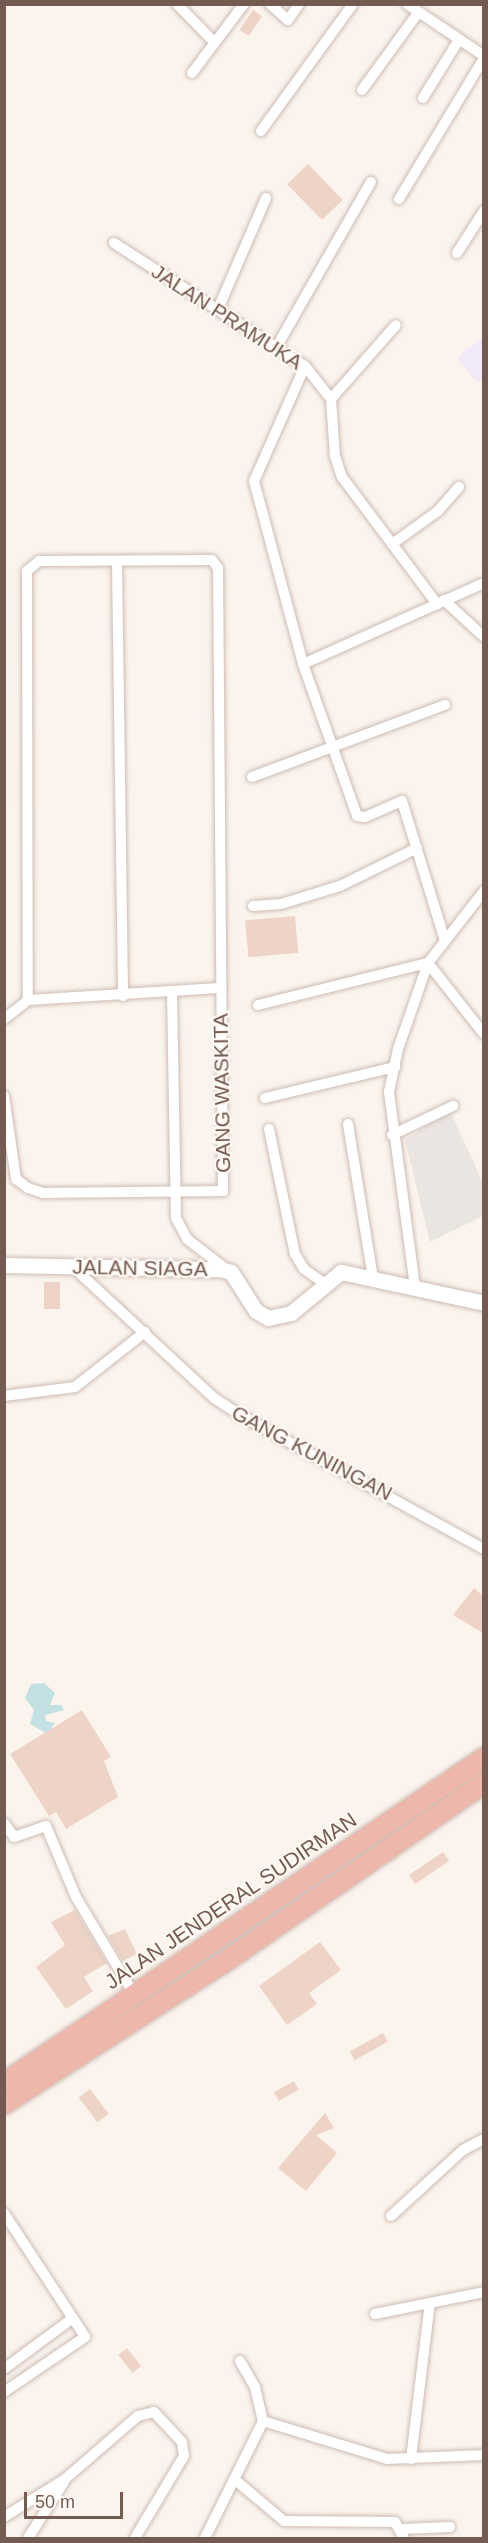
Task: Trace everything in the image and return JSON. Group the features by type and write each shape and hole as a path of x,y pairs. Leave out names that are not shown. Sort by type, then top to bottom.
{"highway":[{"name":"JALAN JENDERAL SUDIRMAN","path":"4,2083 483,1758"},
{"name":"JALAN JENDERAL SUDIRMAN","path":"4,2104 230,1959 483,1783"}],"street":[{"path":"177,4 215,43"},
{"path":"192,73 244,4"},
{"path":"270,4 288,20 300,4"},
{"path":"261,131 352,4"},
{"path":"399,199 483,57 457,43 407,4"},
{"path":"362,90 418,13"},
{"path":"423,98 457,43"},
{"path":"277,346 371,182"},
{"path":"218,309 266,198"},
{"path":"457,253 483,211"},
{"name":"JALAN PRAMUKA","path":"114,243 305,366 331,399"},
{"path":"396,324 331,399 338,467 359,504 441,602 483,637"},
{"path":"305,366 254,481 303,664 357,816 365,817 402,801 445,941"},
{"path":"392,544 438,510 459,487"},
{"path":"4,1019 28,1000 123,996 219,988 217,564 39,561 27,571 28,1000"},
{"path":"117,562 123,996"},
{"path":"303,664 483,583"},
{"path":"252,777 445,705"},
{"path":"253,906 281,904 340,886 417,848"},
{"path":"415,1287 392,1135 389,1092 428,963 482,897"},
{"path":"258,1005 428,963"},
{"path":"428,963 483,1034"},
{"name":"GANG WASKITA","path":"176,1194 223,1191 219,988"},
{"path":"172,991 176,1194 180,1230 231,1272"},
{"path":"265,1098 395,1067"},
{"path":"4,1096 16,1179 28,1188 43,1193 176,1194"},
{"path":"392,1135 453,1106"},
{"path":"348,1124 373,1278"},
{"path":"269,1129 295,1254 304,1269 324,1283"},
{"name":"JALAN SIAGA","path":"4,1265 206,1268 231,1272 256,1311 268,1318 291,1313 324,1283 341,1272 483,1303"},
{"name":"GANG KUNINGAN","path":"73,1267 240,1415 483,1549"},
{"path":"4,1396 75,1387 145,1332"},
{"path":"4,1823 14,1838 46,1826 76,1897 135,1996"},
{"path":"391,2216 463,2150 483,2139"},
{"path":"4,2213 85,2337 4,2392"},
{"path":"375,2314 483,2292"},
{"path":"411,2459 430,2303"},
{"path":"4,2369 73,2318"},
{"path":"207,2536 263,2421 255,2387 240,2361"},
{"path":"4,2517 65,2479 138,2416 154,2412 164,2417 182,2442 183,2460 135,2538"},
{"path":"263,2421 376,2456 411,2459 483,2455"},
{"path":"28,2538 65,2479"},
{"path":"234,2479 284,2521 386,2522 403,2534 450,2528"}],"shaded area":[{"path":"483,337 483,379 478,383 457,358"},
{"path":"450,1111 483,1183 483,1216 430,1242 405,1140"}],"water":[{"path":"44,1683 55,1693 50,1705 61,1705 64,1710 45,1715 46,1721 55,1723 47,1734 30,1724 34,1710 25,1698 31,1684"}],"building":[{"path":"253,10 262,16 249,36 240,30"},
{"path":"308,164 343,200 322,220 287,184"},
{"path":"295,916 298,953 248,957 245,920"},
{"path":"44,1282 60,1282 60,1309 44,1309"},
{"path":"474,1588 483,1596 483,1633 453,1615"},
{"path":"82,1710 111,1757 104,1761 118,1797 66,1829 56,1812 49,1816 10,1754"},
{"path":"443,1852 449,1861 415,1884 409,1875"},
{"path":"75,1910 107,1963 84,1977 93,1991 66,2009 36,1967 65,1945 51,1922"},
{"path":"125,1929 137,1954 123,1961 108,1936"},
{"path":"320,1942 341,1970 309,1993 317,2004 287,2025 259,1986"},
{"path":"383,2033 388,2042 355,2060 350,2051"},
{"path":"294,2081 299,2090 279,2101 274,2092"},
{"path":"90,2089 109,2114 97,2122 79,2097"},
{"path":"325,2113 334,2128 316,2135 337,2153 306,2191 278,2168"},
{"path":"127,2348 141,2366 132,2373 118,2355"}]}
